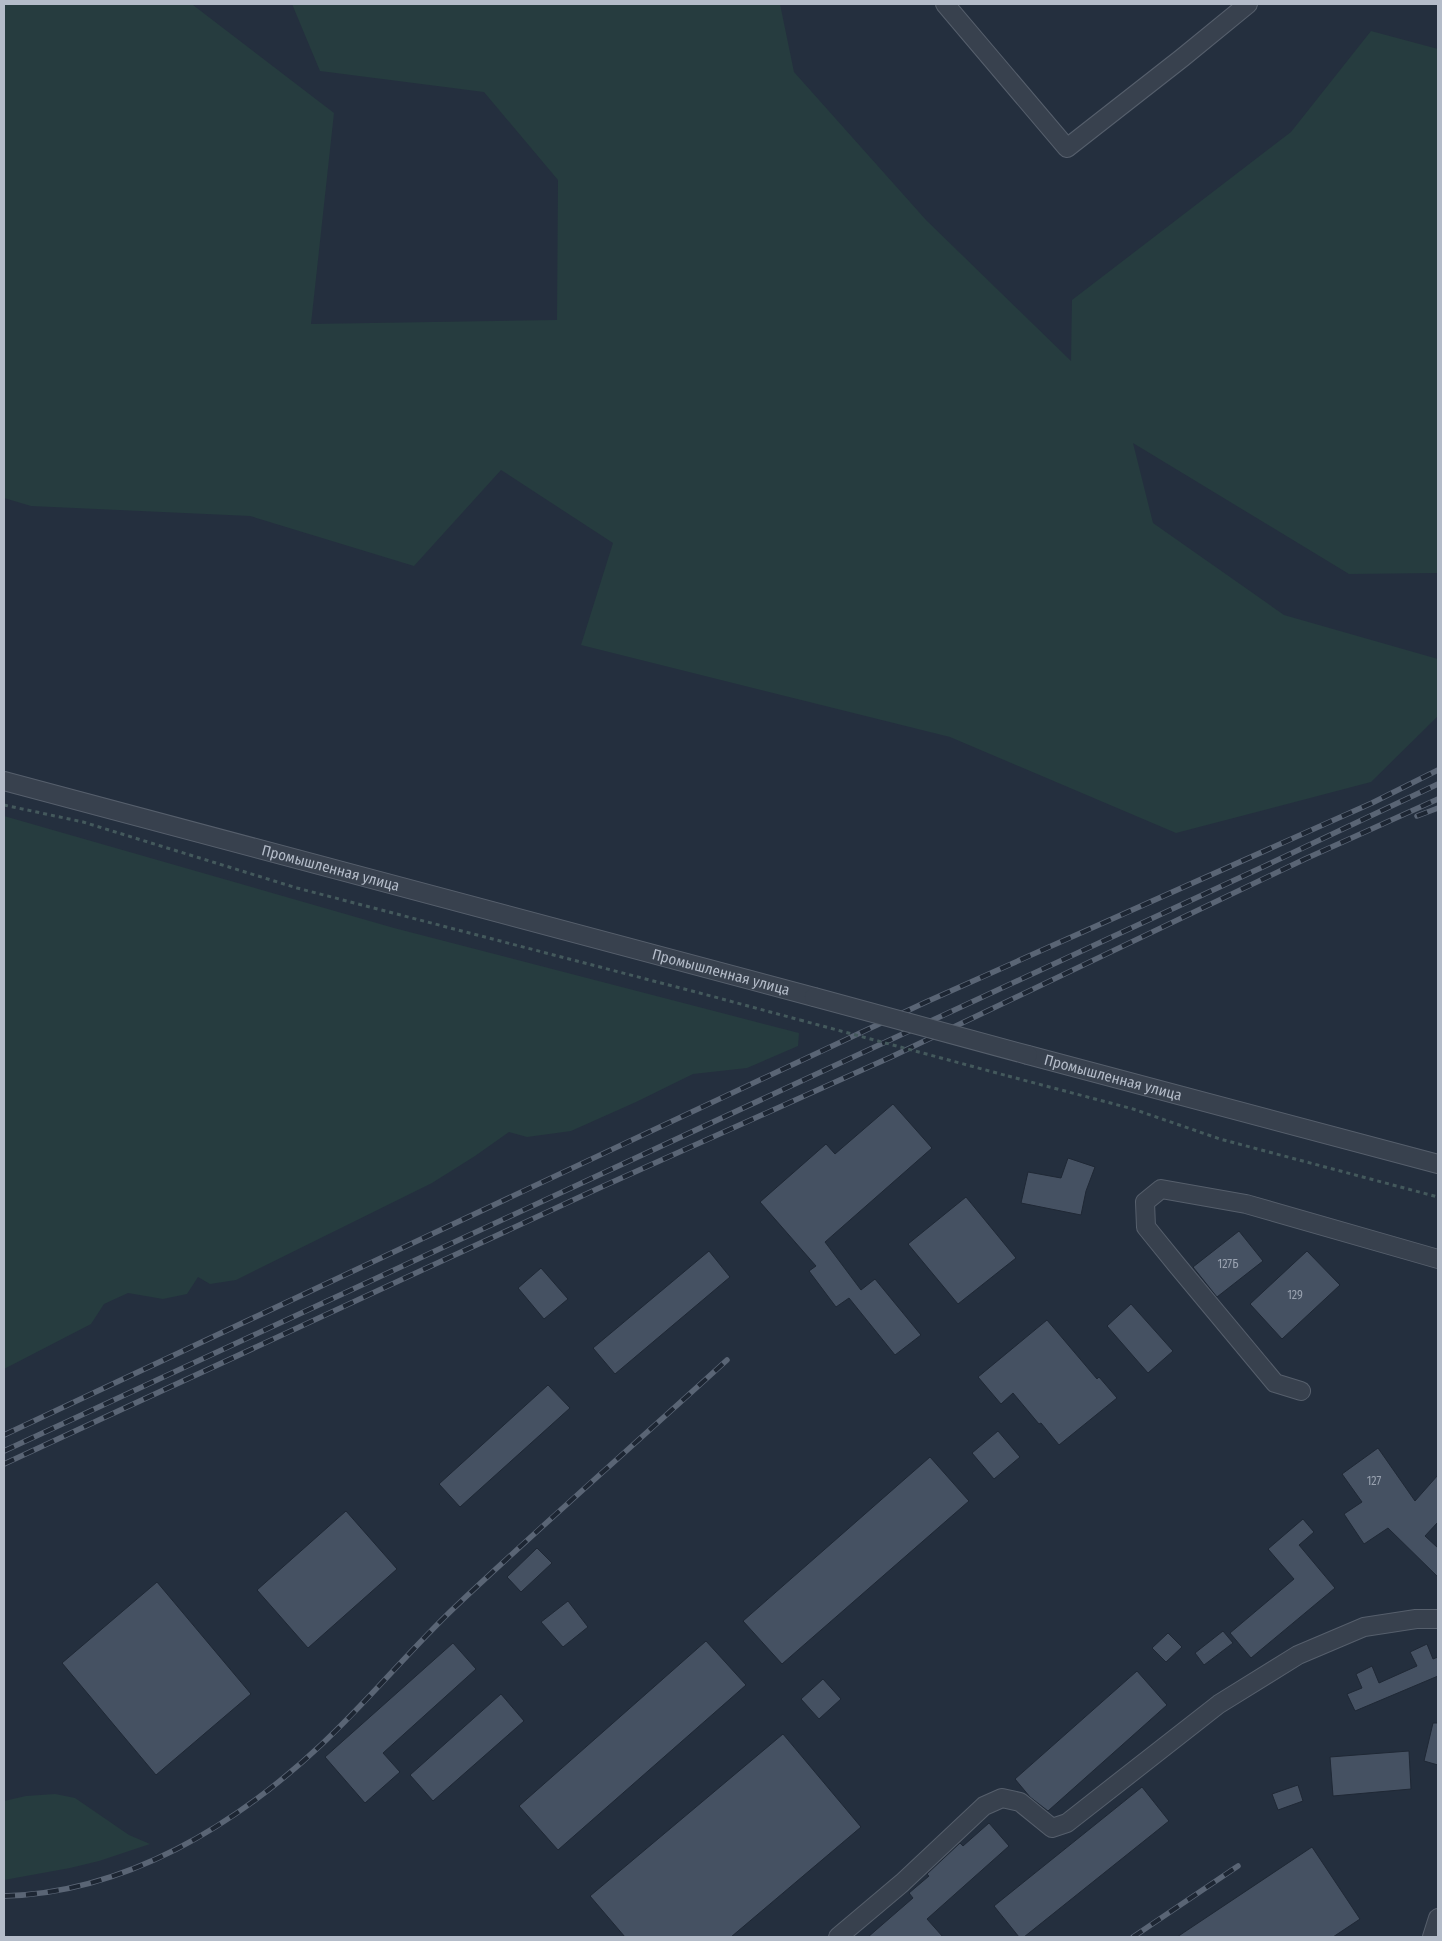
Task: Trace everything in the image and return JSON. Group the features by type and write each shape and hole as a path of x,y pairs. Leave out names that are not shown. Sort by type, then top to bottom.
{"street":[{"path":"945,4 1067,148 1248,4"},
{"name":"Промышленная улица","path":"4,781 1438,1164"},
{"path":"1301,1391 1275,1383 1176,1264 1146,1227 1145,1202 1161,1189 1246,1204 1438,1259"},
{"path":"838,1937 902,1883 984,1806 1002,1798 1020,1802 1052,1828 1068,1823 1218,1704 1298,1655 1364,1626 1416,1619 1438,1619"},
{"path":"1432,1937 1438,1918"}],"path":[{"path":"4,805 83,822 297,888 1133,1109 1220,1139 1438,1197"}],"green space":[{"path":"4,4 193,5 334,113 311,324 557,320 558,180 484,92 320,71 292,4 780,4 794,72 926,220 1071,361 1072,300 1291,132 1371,31 1438,49 1438,573 1349,574 1133,443 1153,523 1284,615 1438,659 1438,716 1371,782 1176,833 950,737 581,645 613,543 501,470 414,566 250,516 31,506 4,498"},
{"path":"4,816 394,928 799,1033 798,1046 747,1068 693,1074 571,1131 527,1137 509,1132 432,1183 236,1280 210,1284 198,1277 187,1294 163,1299 128,1293 104,1304 91,1324 4,1369"},
{"path":"55,1794 75,1798 129,1835 150,1844 99,1861 4,1880 4,1801 26,1796"}],"building":[{"path":"893,1104 932,1148 825,1242 861,1290 875,1279 921,1335 895,1355 849,1298 836,1307 809,1271 816,1266 760,1202 826,1144 835,1154"},
{"path":"1068,1158 1095,1167 1086,1191 1081,1215 1021,1203 1028,1172 1061,1178"},
{"path":"966,1197 1016,1258 958,1304 908,1244"},
{"path":"1239,1231 1263,1261 1217,1297 1193,1267"},
{"path":"709,1251 730,1277 615,1374 593,1348"},
{"path":"1307,1251 1340,1285 1282,1339 1250,1304"},
{"path":"541,1268 568,1299 544,1319 518,1288"},
{"path":"1131,1304 1173,1351 1148,1373 1107,1326"},
{"path":"1047,1320 1097,1379 1099,1377 1117,1398 1059,1445 1013,1393 1001,1404 978,1377"},
{"path":"548,1385 570,1408 460,1507 439,1484"},
{"path":"998,1431 1020,1457 994,1479 972,1453"},
{"path":"1378,1448 1415,1501 1438,1475 1438,1522 1425,1536 1438,1548 1438,1577 1388,1528 1364,1544 1344,1514 1362,1502 1342,1474"},
{"path":"930,1457 969,1501 782,1664 743,1621"},
{"path":"346,1511 397,1569 308,1648 257,1590"},
{"path":"1303,1519 1314,1532 1299,1545 1335,1588 1251,1658 1230,1633 1294,1579 1268,1549"},
{"path":"537,1548 552,1563 521,1592 507,1577"},
{"path":"157,1582 251,1694 156,1775 62,1663"},
{"path":"568,1601 588,1627 563,1647 541,1622"},
{"path":"1223,1631 1233,1643 1204,1665 1195,1653"},
{"path":"1168,1633 1182,1647 1166,1662 1152,1648"},
{"path":"706,1641 746,1685 558,1850 519,1806"},
{"path":"453,1643 476,1669 383,1753 400,1772 365,1803 325,1757"},
{"path":"1427,1644 1433,1659 1438,1657 1438,1676 1355,1711 1347,1694 1362,1688 1356,1674 1372,1666 1379,1683 1417,1666 1410,1652"},
{"path":"1137,1671 1167,1705 1048,1811 1030,1797 1015,1779"},
{"path":"823,1679 841,1699 819,1719 801,1699"},
{"path":"501,1694 524,1721 433,1801 410,1775"},
{"path":"1433,1723 1438,1723 1438,1765 1424,1761"},
{"path":"783,1734 861,1827 731,1937 625,1937 590,1896"},
{"path":"1409,1751 1411,1789 1333,1796 1330,1757"},
{"path":"1298,1785 1303,1801 1278,1810 1272,1794"},
{"path":"1142,1787 1169,1821 1024,1937 1019,1937 994,1906"},
{"path":"989,1823 1009,1846 927,1919 943,1937 868,1937 913,1898 909,1893 929,1876 927,1874 960,1843 963,1846"},
{"path":"1312,1847 1360,1919 1333,1937 1177,1937"}],"railway":[{"path":"4,1435 926,1002 1372,803 1438,770"},
{"path":"4,1451 1438,784"},
{"path":"4,1464 597,1189 891,1057 1305,859 1438,799"},
{"path":"1417,816 1438,808"},
{"path":"4,1896 49,1892 93,1882 135,1868 176,1849 215,1827 253,1802 289,1774 322,1744 454,1608 727,1360"},
{"path":"1133,1937 1238,1866"}]}
